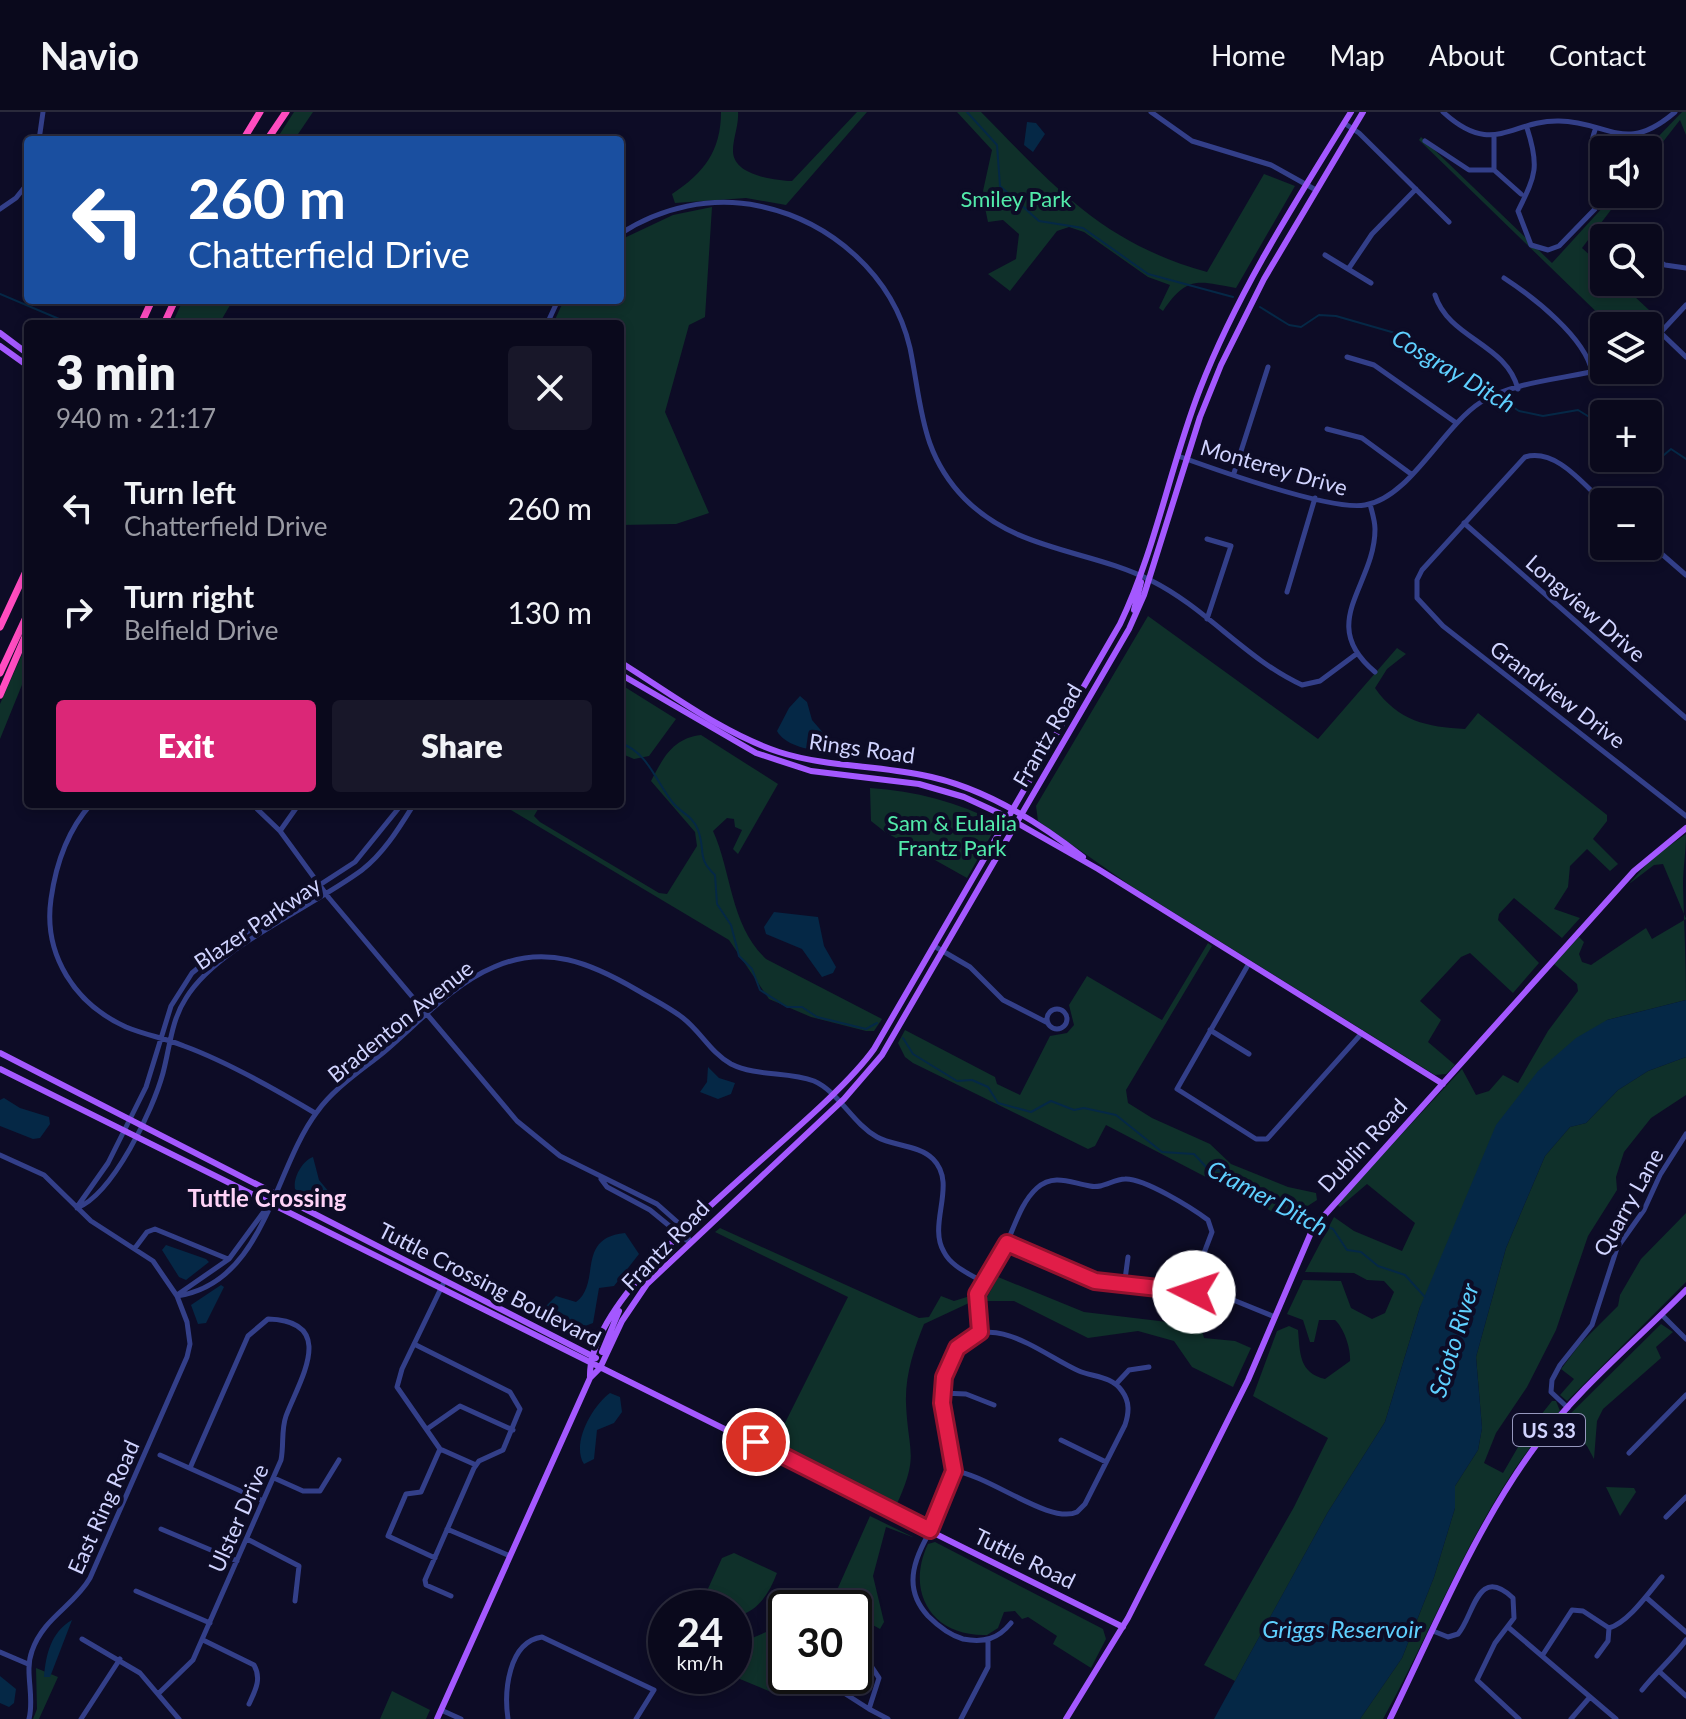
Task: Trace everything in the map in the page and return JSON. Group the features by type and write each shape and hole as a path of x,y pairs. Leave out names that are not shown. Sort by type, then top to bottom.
{"highway":[{"path":"245,136 260,112"},
{"path":"270,136 286,112"},
{"path":"0,627 24,576"},
{"path":"0,673 24,622"},
{"path":"0,695 24,639"}],"main road":[{"name":"Frantz Road","path":"598,1362 623,1300 680,1238 832,1096 874,1049 1106,649 1140,576 1207,373 1238,305 1351,112"},
{"name":"Frantz Road","path":"437,1719 590,1378 634,1302 690,1242 839,1103 882,1055 1018,823 1131,625 1150,580 1212,388 1247,310 1363,112"},
{"path":"0,333 24,351"},
{"path":"1,348 24,363"},
{"path":"1207,373 1212,388"},
{"path":"1150,580 1153,536"},
{"path":"1131,625 1140,576"},
{"name":"Rings Road","path":"624,664 738,734 776,751 814,762 946,780 1022,815 1098,869"},
{"name":"Rings Road","path":"624,676 756,753 811,771 919,784 964,797 1009,818 1098,869 1443,1084"},
{"name":"Dublin Road","path":"1066,1719 1123,1627 1248,1380 1308,1240 1324,1214 1634,871 1686,828"},
{"name":"Tuttle Crossing Boulevard","path":"0,1053 445,1280 611,1371"},
{"name":"Tuttle Crossing Boulevard","path":"0,1069 589,1364 598,1362"},
{"name":"US 33","path":"1390,1719 1514,1479 1540,1441 1686,1290"},
{"name":"Frantz Road","path":"589,1364 590,1378"},
{"name":"Tuttle Road","path":"611,1371 1123,1627"}],"street":[{"path":"40,136 43,112"},
{"path":"1151,112 1192,141 1271,165 1316,190"},
{"path":"1443,112 1463,127 1494,135 1559,121 1621,135 1643,133 1675,112"},
{"path":"1344,123 1449,222"},
{"path":"1527,128 1535,163 1531,191 1518,211 1531,245 1548,250 1565,240 1595,208"},
{"path":"1593,136 1595,130"},
{"path":"1494,135 1494,170"},
{"path":"1425,141 1469,170 1494,170 1521,194"},
{"path":"0,209 24,188"},
{"path":"1349,268 1372,234 1416,189"},
{"path":"624,232 679,208 726,203 775,210 809,223 837,239 872,273 896,310 910,348 925,434 941,467 965,498 985,517 1023,539 1150,580 1302,685 1320,681 1355,655"},
{"path":"1325,255 1371,283"},
{"path":"1662,263 1686,268"},
{"path":"1504,278 1527,294 1584,349 1590,366"},
{"path":"1435,295 1443,314 1507,362 1518,389"},
{"path":"1686,305 1662,334 1686,357"},
{"path":"1347,357 1374,365 1455,422"},
{"path":"1234,473 1268,367"},
{"name":"Monterey Drive","path":"1178,456 1345,506 1370,504 1395,491 1455,422 1489,397 1590,372"},
{"path":"1327,429 1362,438 1411,474"},
{"path":"1464,523 1525,457 1546,455 1590,491"},
{"path":"1287,592 1315,498"},
{"path":"1370,504 1375,530 1347,631 1355,655 1375,672"},
{"name":"Grandview Drive","path":"1464,523 1422,570 1416,594 1421,606 1686,816"},
{"name":"Longview Drive","path":"1464,523 1686,718"},
{"path":"1207,539 1231,546 1207,619"},
{"path":"1662,554 1686,575"},
{"path":"88,808 70,832 57,867 50,905 54,951 72,985 96,1009 128,1028 170,1041 315,1113"},
{"path":"256,808 280,831 326,895 527,1131 560,1156 599,1177 612,1179 648,1197 687,1232 690,1242"},
{"path":"280,831 296,808"},
{"name":"Blazer Parkway","path":"77,1208 108,1163 151,1076 176,995 201,964 321,887 362,856 399,808"},
{"name":"Blazer Parkway","path":"77,1208 90,1203 103,1187 140,1126 159,1085 179,1010 203,976 326,895 380,854 411,808"},
{"path":"934,946 970,967 1003,1000 1059,1029 1065,1026 1067,1016 1063,1011 1053,1010 1048,1023"},
{"name":"Bradenton Avenue","path":"177,1296 229,1259 269,1205 315,1113 427,1016 492,967 536,957 573,959 605,971 680,1015 714,1051 733,1065 810,1080 879,1139 932,1157 941,1170 943,1186 939,1233 943,1251 955,1265 981,1281"},
{"path":"1248,965 1177,1089 1264,1142 1362,1033"},
{"path":"1210,1030 1249,1054"},
{"name":"Quarry Lane","path":"1568,1409 1551,1392 1552,1380 1592,1325 1617,1248 1644,1210 1660,1175 1686,1134"},
{"path":"0,1155 44,1175 77,1208 153,1261 177,1296"},
{"path":"599,1177 607,1187 662,1218 680,1238 690,1242"},
{"path":"980,1332 977,1294 981,1281 1007,1243 1025,1205 1043,1184 1064,1179 1100,1187 1122,1179 1136,1180 1202,1215 1212,1226 1194,1292"},
{"name":"Bradenton Avenue","path":"177,1296 205,1285 237,1261 265,1224 269,1205"},
{"path":"135,1248 147,1232 155,1229 237,1261"},
{"path":"1007,1243 1055,1267 1124,1287 1221,1295 1275,1317"},
{"path":"1124,1287 1128,1257"},
{"path":"445,1280 397,1387 440,1449 476,1465"},
{"name":"East Ring Road","path":"29,1719 32,1708 29,1664 32,1650 47,1624 90,1578 187,1357 189,1331 177,1296"},
{"path":"1662,1315 1686,1339"},
{"name":"Ulster Drive","path":"159,1693 191,1663 281,1460 283,1426 311,1355 309,1341 298,1328 268,1319 256,1326 248,1336 190,1468"},
{"path":"954,1471 981,1477 1055,1514 1067,1516 1077,1512 1085,1504 1129,1413 1123,1392 1116,1384 1082,1372 1013,1337 980,1332 957,1348 944,1377 942,1393 954,1471 913,1573 918,1600 930,1618 952,1635 988,1641 1003,1633 1011,1623"},
{"path":"414,1344 510,1392 519,1404 519,1416 503,1450 476,1465 425,1584 451,1596"},
{"path":"1116,1384 1129,1370 1149,1367"},
{"path":"942,1393 966,1394 994,1405"},
{"path":"1629,1453 1686,1395"},
{"path":"427,1429 460,1406 513,1430"},
{"path":"1061,1440 1106,1462"},
{"path":"435,1558 388,1536 406,1494 421,1492 440,1449"},
{"path":"160,1455 263,1501"},
{"path":"274,1478 303,1491 320,1491 339,1460"},
{"path":"1666,1517 1686,1497"},
{"path":"161,1529 237,1561"},
{"path":"447,1529 510,1556"},
{"path":"247,1539 299,1566 295,1601"},
{"path":"1648,1599 1650,1591 1662,1577"},
{"path":"1433,1631 1448,1637 1458,1634 1476,1596 1492,1587 1505,1591 1515,1603 1516,1614 1495,1643 1477,1680 1519,1719"},
{"path":"136,1591 210,1623"},
{"path":"1609,1628 1621,1623 1639,1602 1648,1599"},
{"path":"1648,1599 1686,1632"},
{"path":"1542,1656 1572,1610 1583,1611 1609,1628"},
{"path":"1508,1627 1616,1719"},
{"path":"1597,1656 1608,1641 1609,1628"},
{"path":"82,1639 120,1659 159,1693 179,1719"},
{"path":"508,1719 505,1694 508,1678 524,1645 532,1639 551,1640 654,1690 636,1719"},
{"path":"203,1640 254,1665 258,1676 249,1704"},
{"path":"1642,1690 1653,1676 1661,1673 1686,1640"},
{"path":"961,1719 988,1667 988,1641"},
{"path":"0,1652 29,1664"},
{"path":"81,1719 120,1659"},
{"path":"869,1709 879,1678 872,1668"},
{"path":"1661,1673 1686,1696"},
{"path":"846,1694 888,1719"},
{"path":"1571,1719 1590,1697"},
{"path":"441,1710 461,1719"}],"green space":[{"path":"294,112 313,112 297,136 279,136"},
{"path":"721,112 738,112 733,151 740,166 755,175 792,181 857,112 867,112 786,205 746,198 675,203 672,194 702,169 714,150"},
{"name":"Smiley Park","path":"957,112 981,112 1057,187 1109,228 1170,260 1207,272 1264,174 1295,186 1236,288 1194,283 1179,291 1163,311 1159,308 1170,285 1148,277 1084,232 1069,227 1057,231 1010,291 988,274 1016,259 1019,234 1003,220 988,222 984,203 987,200 983,191 992,150"},
{"path":"1682,112 1686,112 1686,135 1680,120 1662,143 1662,136 1659,136"},
{"path":"1421,137 1552,263 1602,208 1612,208 1600,224 1590,224 1590,237 1582,248 1590,255 1590,296 1634,296 1651,312 1597,312 1419,140"},
{"path":"712,207 705,317 689,325 665,412 709,513 676,524 624,525 624,320 555,320 562,304 624,304 624,238 673,215"},
{"path":"181,304 231,304 221,320 174,320"},
{"path":"1148,616 1318,739 1397,648 1406,654 1387,669 1375,688 1393,708 1426,724 1465,729 1478,713 1607,815 1607,821 1593,839 1618,864 1610,871 1587,849 1570,866 1568,887 1554,909 1580,918 1562,938 1514,898 1499,914 1498,920 1539,963 1513,993 1470,953 1461,957 1420,1001 1441,1020 1428,1042 1455,1065 1446,1074 1435,1075 1131,886 1038,821 1036,806"},
{"path":"24,650 24,680 0,739 0,704"},
{"path":"624,686 676,719 649,756 634,759 624,755"},
{"path":"701,735 778,784 738,854 733,849 742,830 735,827 734,819 727,818 713,831 745,931 766,959 882,1019 874,1031 811,1017 769,999 729,940 508,808 539,808 534,816 540,822 659,893 667,894 697,846 695,832 651,781 665,757 676,745"},
{"name":"Sam & Eulalia Frantz Park","path":"870,788 936,799 998,823 967,878 871,821"},
{"path":"1686,834 1683,879 1684,914 1663,864 1654,865 1629,884 1652,858"},
{"path":"1684,920 1686,1000 1607,1020 1420,1307 1385,1422 1328,1512 1235,1681 1204,1665 1294,1507 1328,1438 1253,1396 1277,1331 1289,1326 1298,1330 1302,1361 1310,1372 1325,1379 1350,1361 1348,1345 1335,1320 1319,1320 1314,1342 1310,1342 1303,1320 1287,1314 1303,1280 1341,1281 1351,1308 1372,1319 1385,1313 1394,1292 1384,1281 1367,1280 1354,1273 1305,1272 1334,1217 1354,1231 1402,1251 1415,1223 1367,1184 1340,1207 1337,1204 1462,1069 1476,1095 1489,1091 1503,1075 1518,1083 1548,1031 1578,991 1577,984 1554,964 1579,937 1584,942 1579,954 1582,962 1591,965 1646,928 1652,939"},
{"path":"1208,943 1212,946 1126,1090 1128,1103 1152,1118 1210,1144 1231,1164 1288,1187 1316,1193 1317,1200 1303,1209 1300,1226 1106,1125 1095,1146 1088,1149 913,1063 905,1057 898,1043 905,1030 995,1077 997,1084 1020,1095 1050,1036 1067,1033 1074,1025 1069,1005 1087,976 1162,1020"},
{"path":"1686,1057 1686,1095 1651,1118 1624,1152 1616,1177 1617,1190 1588,1236 1556,1330 1527,1387 1496,1433 1484,1463 1503,1473 1525,1435 1552,1401 1556,1401 1560,1411 1532,1445 1484,1520 1383,1719 1360,1719 1402,1658 1434,1577 1455,1508 1455,1486 1478,1450 1482,1428 1476,1357 1506,1248 1545,1156 1570,1127 1586,1123 1618,1090 1648,1071"},
{"path":"1686,1213 1686,1282 1567,1401 1560,1395 1574,1379 1561,1369 1580,1344 1618,1306 1620,1295 1641,1259"},
{"path":"720,1228 919,1318 929,1317 941,1296 954,1301 970,1296 969,1303 924,1324 917,1343 906,1393 910,1464 896,1506 773,1447 848,1297 715,1232"},
{"path":"998,1277 1084,1312 1201,1326 1204,1338 1235,1341 1251,1348 1233,1387 1192,1367 1174,1341 1138,1331 1088,1338 1014,1301 985,1301"},
{"path":"1661,1324 1673,1332 1656,1347 1661,1358 1603,1409 1597,1421 1594,1459 1587,1446 1562,1422"},
{"path":"1606,1487 1634,1488 1636,1492 1620,1516"},
{"path":"870,1516 915,1538 886,1527 873,1576 884,1622 880,1629 872,1625 872,1590 837,1590"},
{"path":"935,1542 1103,1629 1106,1639 1091,1668 1053,1644 1057,1636 1028,1617 1022,1619 1015,1611 1004,1612 998,1628 987,1635 968,1634 938,1620 928,1608 920,1579 928,1544"},
{"path":"734,1553 777,1573 762,1601 752,1609 752,1590 707,1590 722,1558"},
{"path":"768,1631 768,1691 752,1684 752,1638"},
{"path":"36,1668 58,1677 39,1719 33,1719 37,1709"},
{"path":"392,1691 430,1710 426,1719 380,1719"}],"water":[{"path":"1027,122 1036,123 1045,134 1033,152 1024,145"},
{"path":"800,696 807,702 812,720 831,742 829,750 800,747 786,741 777,731 789,708"},
{"path":"774,912 818,917 824,946 836,967 833,973 822,977 802,949 766,934 764,927"},
{"name":"Griggs Reservoir","path":"1686,1000 1686,1057 1648,1071 1618,1090 1586,1123 1570,1127 1545,1156 1506,1248 1476,1357 1482,1428 1478,1450 1455,1486 1455,1508 1434,1577 1402,1658 1360,1719 1214,1719 1328,1512 1385,1422 1420,1307 1496,1125 1538,1071 1576,1038 1607,1020"},
{"path":"708,1067 719,1078 735,1083 731,1094 718,1099 700,1092 707,1082"},
{"path":"4,1098 20,1108 49,1117 50,1124 40,1138 33,1139 0,1126 0,1100"},
{"path":"313,1157 319,1180 329,1192 324,1200 312,1200 295,1189 299,1170"},
{"path":"625,1233 639,1254 614,1286 599,1288 593,1323 580,1328 542,1317 542,1310 556,1296 576,1302 584,1294 594,1252 600,1243"},
{"path":"166,1245 209,1262 186,1280 179,1277 162,1250"},
{"path":"221,1285 224,1287 206,1323 198,1324 191,1305"},
{"path":"610,1393 620,1397 622,1412 614,1423 597,1430 594,1459 584,1464 580,1446 585,1426"},
{"path":"72,1620 50,1677 44,1677 54,1637"},
{"path":"0,1676 16,1689 14,1703 9,1707 0,1703"}],"waterway":[{"name":"Cosgray Ditch","path":"967,112 997,145 1000,186 1039,221 1083,228 1148,274 1233,297"},
{"name":"Cramer Ditch","path":"0,294 62,320"},
{"name":"Cosgray Ditch","path":"1260,307 1289,325 1301,327 1319,315 1336,316 1402,335 1519,411 1543,416 1578,410 1590,417"},
{"name":"Cosgray Ditch","path":"1662,457 1671,449 1686,459"},
{"name":"Cramer Ditch","path":"624,745 645,760 673,803 696,825 703,858 715,875 717,904 731,925 739,956 752,969 760,990 787,1007 802,1007 817,1017 866,1029 877,1023"},
{"name":"Cramer Ditch","path":"903,1038 913,1054 957,1081 972,1080 988,1087 998,1103 1031,1112 1051,1101 1074,1110 1084,1108 1116,1115 1162,1152 1194,1154 1208,1169 1233,1174 1296,1217 1315,1223"},
{"name":"Cramer Ditch","path":"1321,1224 1333,1229 1347,1250 1361,1252 1378,1266 1405,1275 1425,1297"}],"district":[{"name":"Tuttle Crossing","path":"267,1197"}],"route":[{"path":"756,1442 930,1530 947,1496 954,1471 942,1403 944,1377 957,1348 980,1332 977,1294 981,1281 995,1265 1007,1243 1055,1267 1095,1281 1124,1287 1194,1292"}],"water label":[{"name":"Scioto River","path":"1453,1340"}]}
